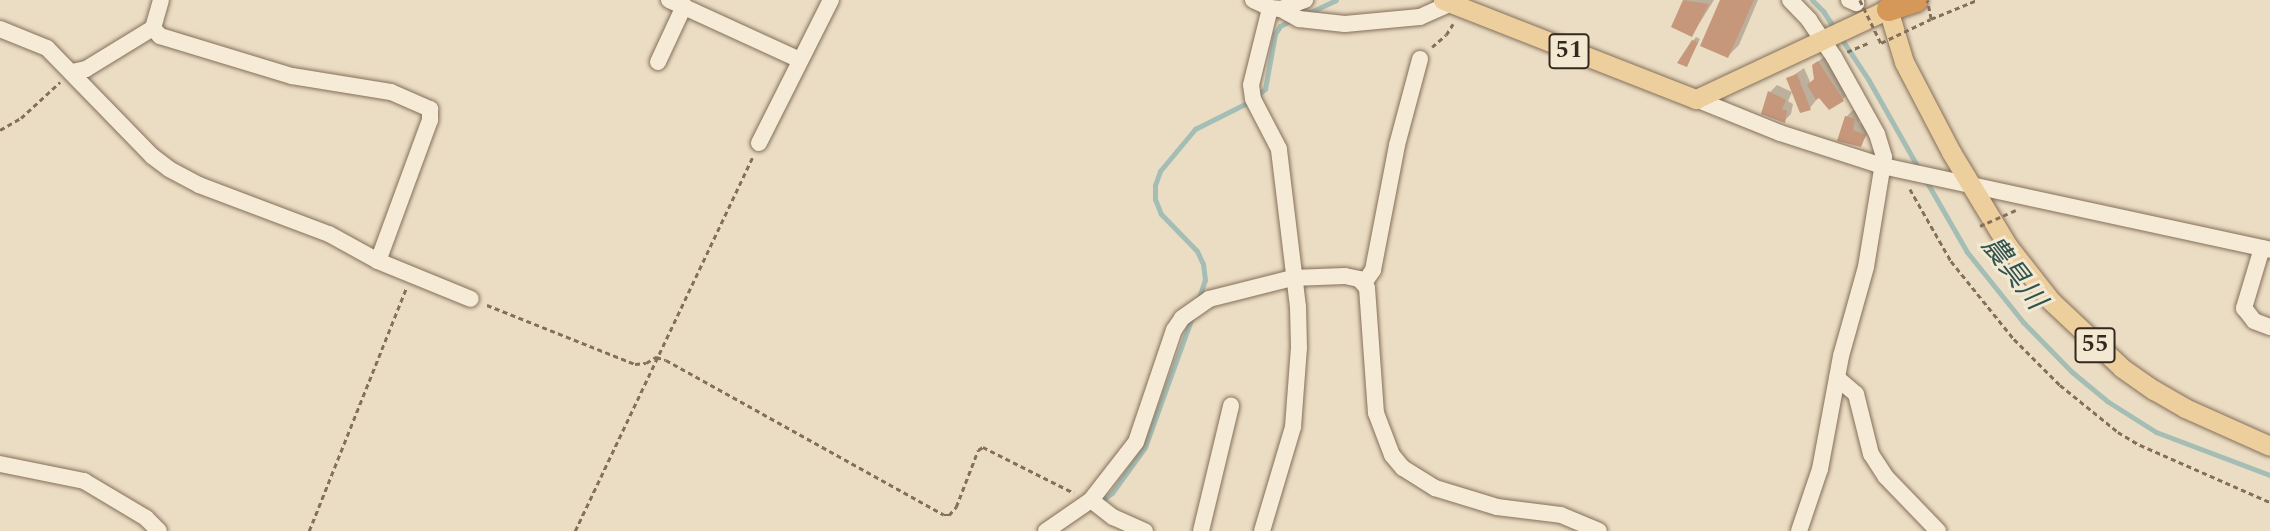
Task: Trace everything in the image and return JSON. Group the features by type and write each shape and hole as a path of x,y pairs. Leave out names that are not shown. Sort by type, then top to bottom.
{"highway":[{"path":"1889,2 1916,0"}],"main road":[{"path":"1696,99 1823,38 1856,6 1889,2"},
{"name":"55","path":"1889,2 1904,62 1972,186 2025,271 2078,330 2123,368 2185,408 2270,446"},
{"name":"51","path":"1448,7 1696,99"}],"street":[{"path":"72,72 86,69 153,27 162,0"},
{"path":"759,143 831,0"},
{"path":"1253,0 1299,19 1345,24 1420,17 1448,7"},
{"path":"1275,9 1305,0"},
{"path":"1790,0 1823,38 1894,168 1837,379 1820,469 1799,531"},
{"path":"658,62 677,3 800,60"},
{"path":"1262,531 1287,453 1296,405 1298,320 1279,149 1253,99 1251,85 1275,9"},
{"path":"153,27 160,36 292,76 391,92 430,109 430,120 378,261"},
{"path":"0,29 47,48 152,156 169,169 199,186 329,234 378,261 471,299"},
{"path":"1364,283 1373,270 1396,145 1420,59"},
{"path":"1696,99 1780,133 1894,168 2266,249 2244,308 2253,321 2270,327"},
{"path":"1046,531 1091,500 1136,442 1174,330 1182,318 1209,299 1292,278 1345,276 1364,283 1367,288 1376,414 1381,434 1392,455 1403,468 1415,478 1447,492 1497,507 1561,515 1598,531"},
{"path":"1837,379 1856,394 1871,454 1886,477 1938,531"},
{"path":"1201,531 1231,406"},
{"path":"0,464 84,481 146,518 159,531"},
{"path":"1091,500 1110,524 1145,531"}],"path":[{"path":"1927,0 1931,19"},
{"path":"1856,6 1881,43 1977,0"},
{"path":"1420,59 1424,51 1447,35 1453,25 1448,7"},
{"path":"1838,55 1870,42"},
{"path":"0,130 20,118 72,72"},
{"path":"575,531 660,357 759,143"},
{"path":"1894,168 1958,269 2014,339 2060,385 2118,432 2140,445 2270,502"},
{"path":"1980,226 2018,209"},
{"path":"309,531 411,276"},
{"path":"471,299 635,364 660,357 944,515 949,515 956,507 978,450 983,447 1091,500"}],"building":[{"path":"1683,0 1709,4 1692,37 1671,27"},
{"path":"1720,0 1754,0 1728,58 1700,46"},
{"path":"1692,40 1698,42 1687,67 1677,63"},
{"path":"1818,61 1844,101 1829,110 1819,98 1816,100 1807,85 1814,79 1812,65"},
{"path":"1797,74 1811,110 1800,113 1786,78"},
{"path":"1768,91 1786,100 1782,109 1787,111 1785,123 1761,114"},
{"path":"1845,116 1855,119 1853,130 1866,135 1861,147 1837,141"}],"waterway":[{"path":"1304,15 1336,0"},
{"name":"農具川","path":"1812,0 1823,11 1868,79 1920,171"},
{"path":"1198,301 1205,280 1203,264 1197,251 1161,214 1155,199 1155,185 1160,171 1195,129 1247,103 1265,89 1275,34 1280,26 1292,20"},
{"name":"農具川","path":"1925,179 1967,252 2023,322 2072,372 2107,401 2156,432 2270,475"},
{"path":"1099,503 1112,493 1145,447 1192,317"}]}
